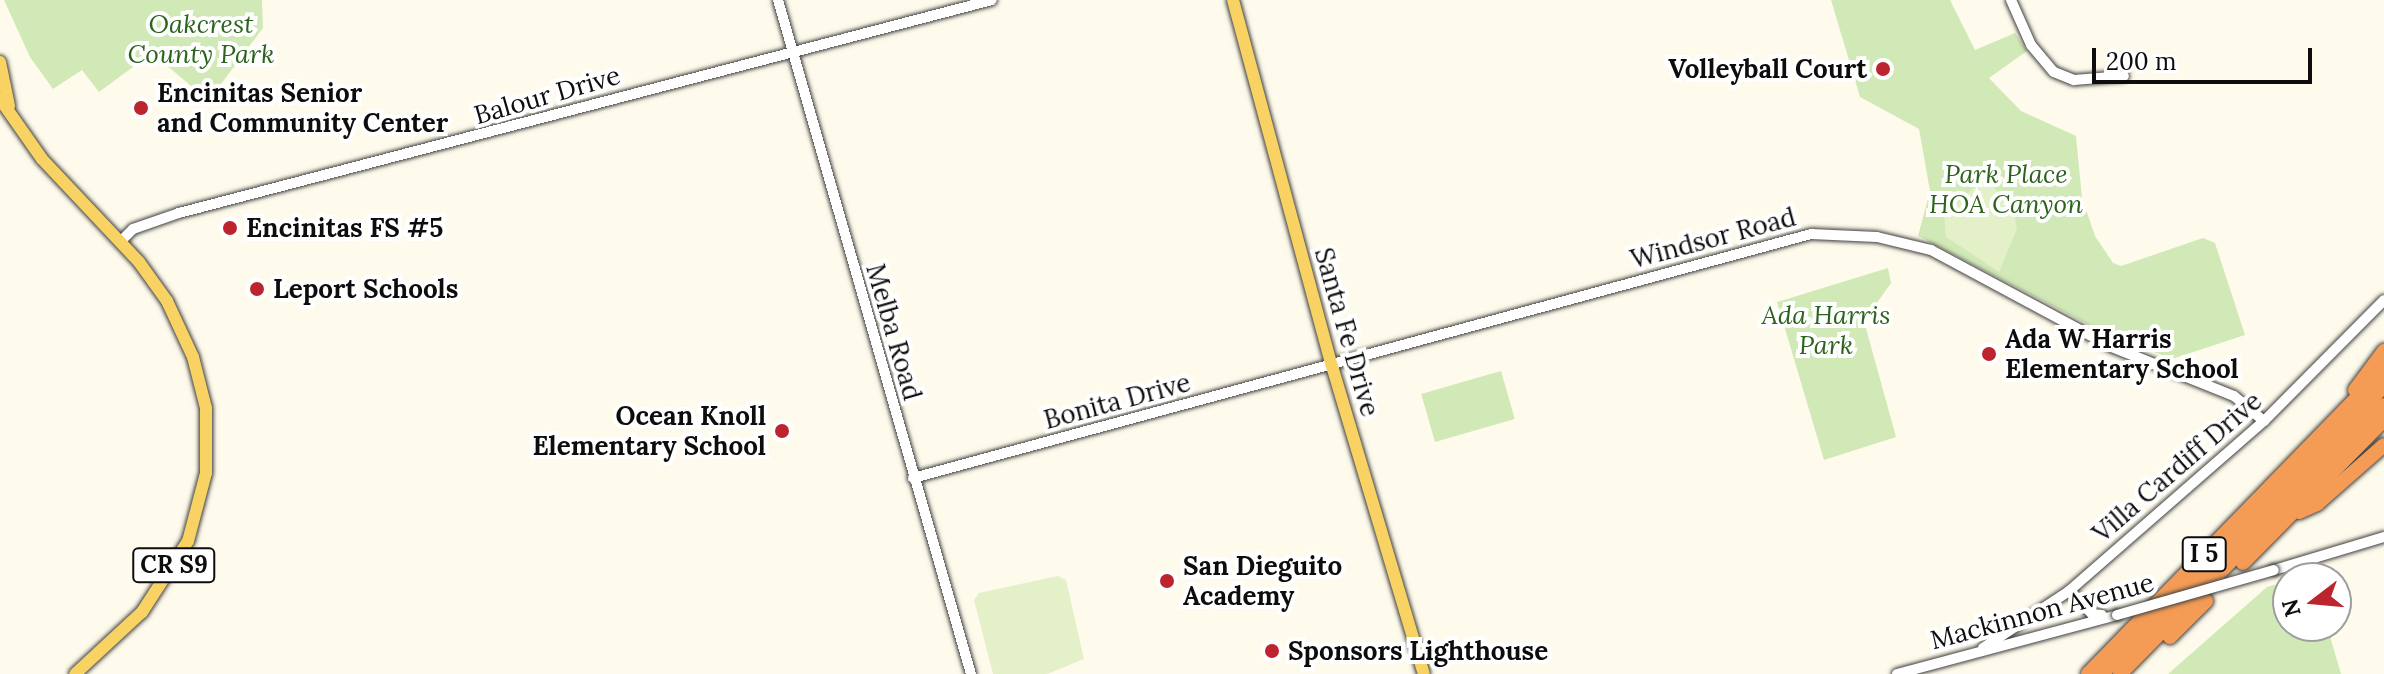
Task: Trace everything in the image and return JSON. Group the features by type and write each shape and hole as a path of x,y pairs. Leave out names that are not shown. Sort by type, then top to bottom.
{"highway":[{"path":"2320,435 2384,351"},
{"name":"I 5","path":"2088,674 2384,370"},
{"path":"2102,674 2384,386"},
{"path":"2120,674 2384,405"},
{"name":"I 5","path":"2133,674 2384,420"},
{"path":"2291,516 2317,504 2384,445"}],"main road":[{"name":"Santa Fe Drive","path":"1233,0 1332,366 1424,674"},
{"name":"CR S9","path":"0,62 3,105 42,159 120,242 167,301 188,343 206,408 206,473 188,541 142,612 75,674"}],"street":[{"name":"Melba Road","path":"778,0 971,674"},
{"name":"Balour Drive","path":"120,242 133,229 179,213 992,0"},
{"path":"2011,0 2031,45 2054,72 2074,80 2124,76"},
{"name":"Windsor Road","path":"1332,366 1777,240 1833,233 1877,237 1931,250 2112,347 2234,396 2264,421"},
{"name":"Villa Cardiff Drive","path":"1983,648 2069,591 2264,421 2384,300"},
{"name":"Bonita Drive","path":"913,478 1332,366"},
{"name":"Mackinnon Avenue","path":"1897,674 1983,648 2019,643 2384,537"},
{"path":"2069,591 2092,614 2112,615"}],"green space":[{"name":"Oakcrest County Park","path":"4,0 262,0 263,28 212,96 197,91 152,53 99,92 82,70 53,89 30,57"},
{"name":"Park Place HOA Canyon","path":"1831,0 1950,0 1975,50 2015,33 2027,51 1989,78 2021,111 2076,136 2082,198 2095,236 2113,263 2121,266 2203,238 2215,243 2245,335 2172,359 2101,331 1918,236 1930,191 1919,129 1860,97"},
{"path":"1985,177 2013,210 2017,229 1999,272 1946,237 1944,216"},
{"name":"Ada Harris Park","path":"1888,268 1891,283 1864,321 1896,437 1824,460 1777,302"},
{"path":"1501,371 1515,419 1435,442 1421,394"},
{"path":"1058,576 1066,580 1084,659 1047,674 993,674 974,600 979,593"},
{"path":"2272,586 2272,642 2332,642 2341,674 2168,674"}],"place":[{"name":"Volleyball Court","path":"1883,69"},
{"name":"Encinitas Senior and Community Center","path":"141,108"},
{"name":"Encinitas FS #5","path":"230,228"},
{"name":"Leport Schools","path":"257,289"},
{"name":"Ada W Harris Elementary School","path":"1989,354"},
{"name":"Ocean Knoll Elementary School","path":"782,431"},
{"name":"San Dieguito Academy","path":"1167,581"},
{"name":"Sponsors Lighthouse","path":"1272,651"}]}
